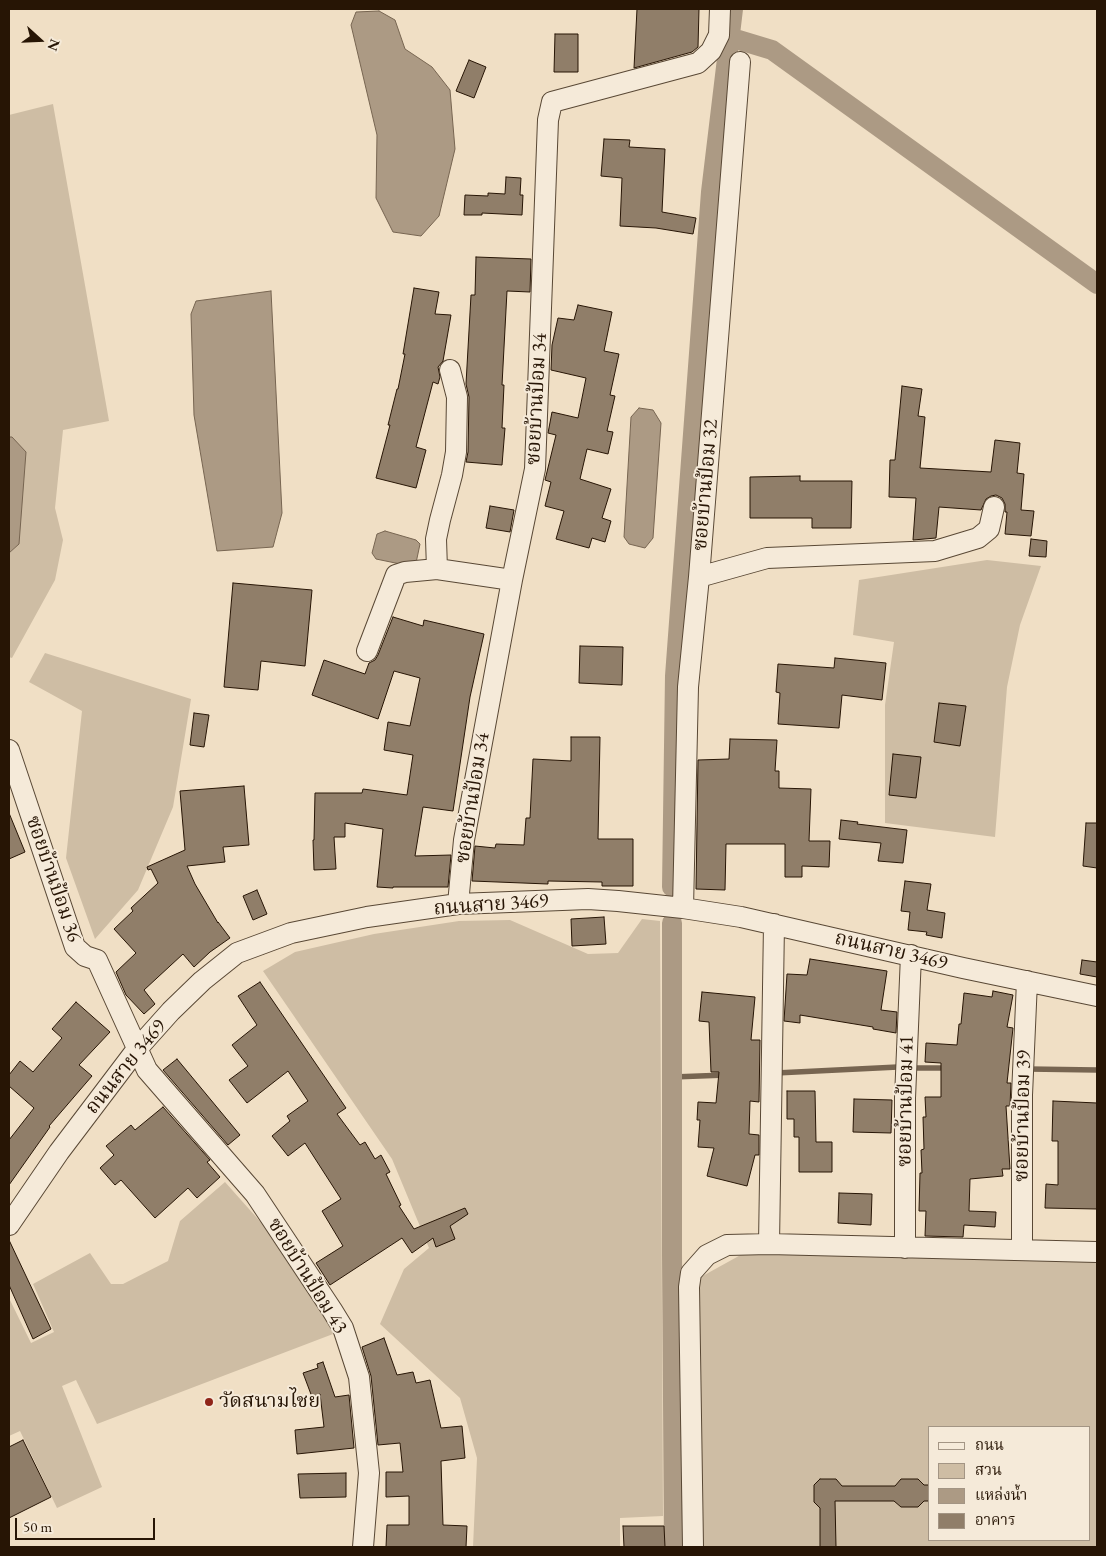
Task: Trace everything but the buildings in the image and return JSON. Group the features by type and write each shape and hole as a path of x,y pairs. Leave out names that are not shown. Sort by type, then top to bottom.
{"street":[{"name":"ซอยบ้านป้อม 34","path":"458,904 464,840 512,580 535,469 548,120 552,102 698,63 711,51 719,36 720,9"},
{"name":"ซอยบ้านป้อม 32","path":"683,908 688,687 699,577 740,62"},
{"path":"437,569 436,540 456,452 457,397 450,370"},
{"path":"699,577 768,558 935,551 978,538 989,530 994,506"},
{"path":"367,651 396,575 405,572 437,569 512,580"},
{"name":"ซอยบ้านป้อม 36","path":"9,750 75,947 85,956 98,960 137,1049"},
{"name":"ถนนสาย 3469","path":"9,1225 59,1152 137,1049 171,1011 202,981 237,953 291,933 367,918 458,904 588,899 618,901 683,908 774,924 1097,996"},
{"path":"769,1244 774,924"},
{"name":"ซอยบ้านป้อม 41","path":"905,1248 905,1098 911,955"},
{"name":"ซอยบ้านป้อม 39","path":"1022,1250 1022,1095 1027,981"},
{"name":"ซอยบ้านป้อม 43","path":"137,1049 147,1070 255,1194 343,1328 359,1377 369,1473 363,1547"},
{"path":"693,1547 689,1287 691,1273 707,1255 727,1245 769,1244 1097,1252"}],"green space":[{"path":"53,104 109,421 63,430 55,508 63,540 55,580 12,658 9,657 9,553 19,544 12,437 9,437 9,115"},
{"path":"987,560 1041,566 1020,625 1007,687 995,837 885,823 885,705 894,642 853,635 859,580"},
{"path":"45,653 191,699 173,807 138,890 95,939 66,858 82,711 29,682"},
{"path":"642,919 660,921 663,1516 620,1518 620,1547 473,1547 477,1458 460,1398 380,1324 404,1269 429,1248 392,1159 263,971 295,952 374,934 459,921 510,920 588,954 618,953"},
{"path":"225,1182 265,1227 323,1313 333,1334 97,1424 76,1380 62,1386 102,1487 57,1508 20,1431 9,1436 9,1298 31,1343 54,1332 33,1284 90,1253 111,1284 123,1284 168,1261 180,1221"},
{"path":"746,1252 1097,1260 1097,1547 703,1547 699,1278"}],"water":[{"path":"379,11 395,20 405,49 432,67 450,90 455,149 439,216 421,236 393,232 376,198 377,135 351,25 356,12"},
{"path":"271,291 282,513 273,547 217,551 194,415 191,314 196,301"},
{"path":"639,408 653,410 661,423 653,538 645,548 629,544 624,537 631,417"},
{"path":"9,437 12,437 26,452 19,544 9,553"},
{"path":"385,531 416,540 420,544 416,563 410,566 376,559 372,553 377,534"}],"waterway":[{"path":"672,887 675,676 711,192 733,9"},
{"path":"729,37 772,50 1097,284"},
{"path":"672,923 674,1547"},
{"path":"776,1073 898,1067"},
{"path":"912,1068 947,1068"},
{"path":"1028,1069 1097,1070"},
{"path":"673,1077 726,1075"}],"place":[{"name":"วัดสนามไชย","path":"209,1402"}]}
